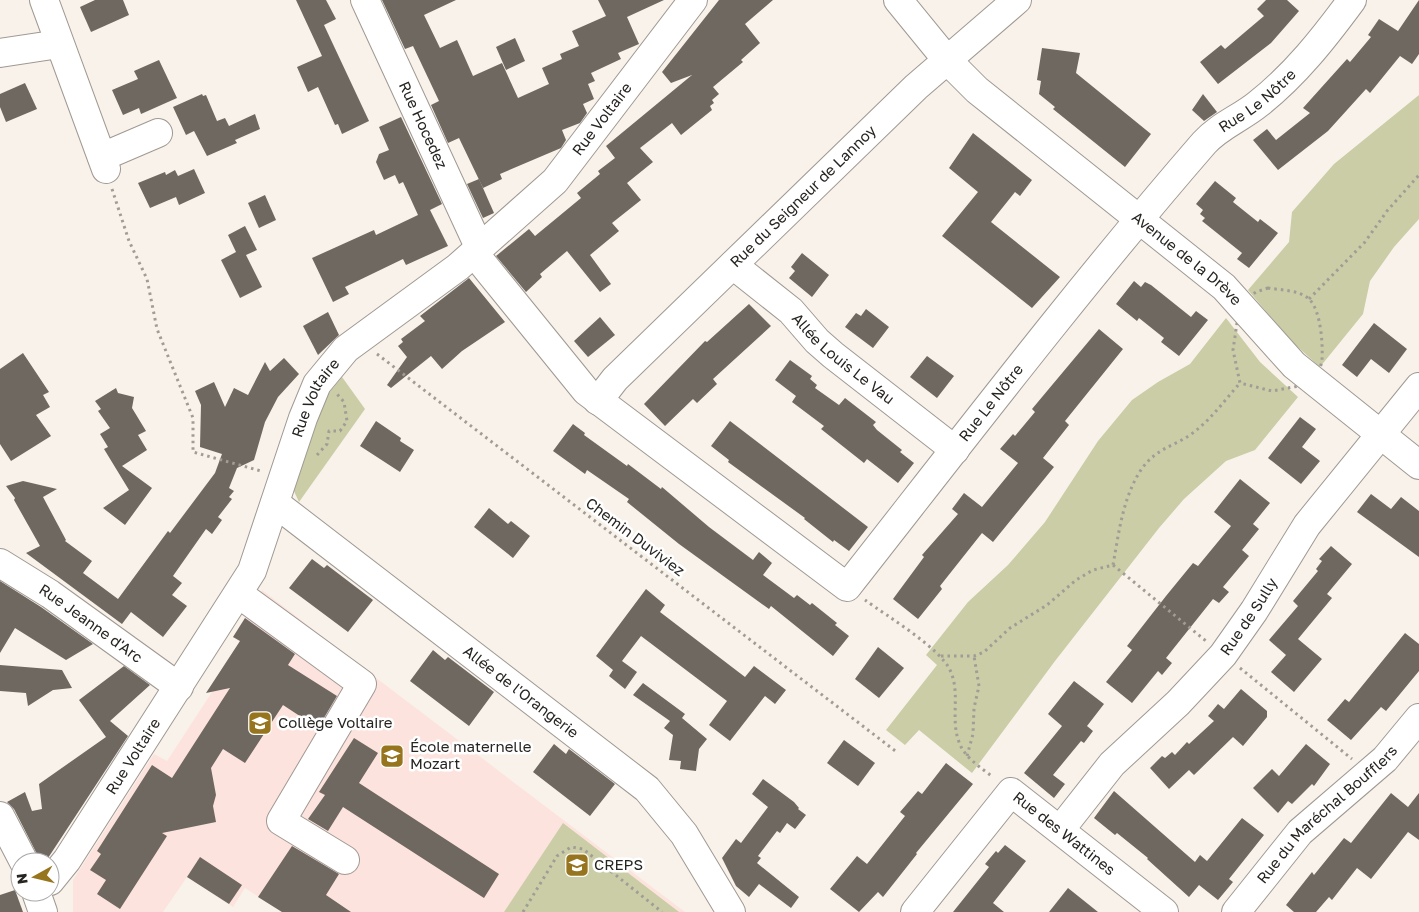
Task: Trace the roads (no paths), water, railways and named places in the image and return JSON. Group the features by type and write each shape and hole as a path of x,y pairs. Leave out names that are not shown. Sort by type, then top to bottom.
{"street":[{"path":"44,0 104,163 158,133"},
{"name":"Rue Hocedez","path":"365,0 477,251 570,374 598,401"},
{"name":"Rue Voltaire","path":"60,869 239,594 258,558 312,394 338,357 477,251 535,201 566,169 632,78 693,0"},
{"name":"Avenue de la Drève","path":"898,0 947,60 977,90 1224,287 1240,303 1277,348 1315,382 1419,465"},
{"name":"Rue du Seigneur de Lannoy","path":"598,401 615,379 732,265 818,196 947,60 1017,0"},
{"name":"Rue Le Nôtre","path":"598,401 846,587 1139,221 1203,130 1273,91 1310,54 1352,0"},
{"path":"0,53 59,44"},
{"name":"Allée Louis Le Vau","path":"732,265 791,311 817,341 833,355 955,450"},
{"name":"Rue de Sully","path":"1060,830 1112,764 1178,703 1223,655 1254,611 1307,526 1419,387"},
{"name":"Allée de l'Orangerie","path":"275,503 647,789 684,834 731,912"},
{"name":"Rue Jeanne d'Arc","path":"0,563 43,589 179,687"},
{"path":"239,594 362,684 281,821 345,860"},
{"name":"Rue du Maréchal Boufflers","path":"1236,912 1300,832 1385,760 1419,718"},
{"name":"Rue des Wattines","path":"918,911 1011,792 1164,912"},
{"path":"0,816 19,852"}],"place":[{"name":"Collège Voltaire","path":"260,723"},
{"name":"École maternelle Mozart","path":"392,756"},
{"name":"CREPS","path":"577,865"}]}
